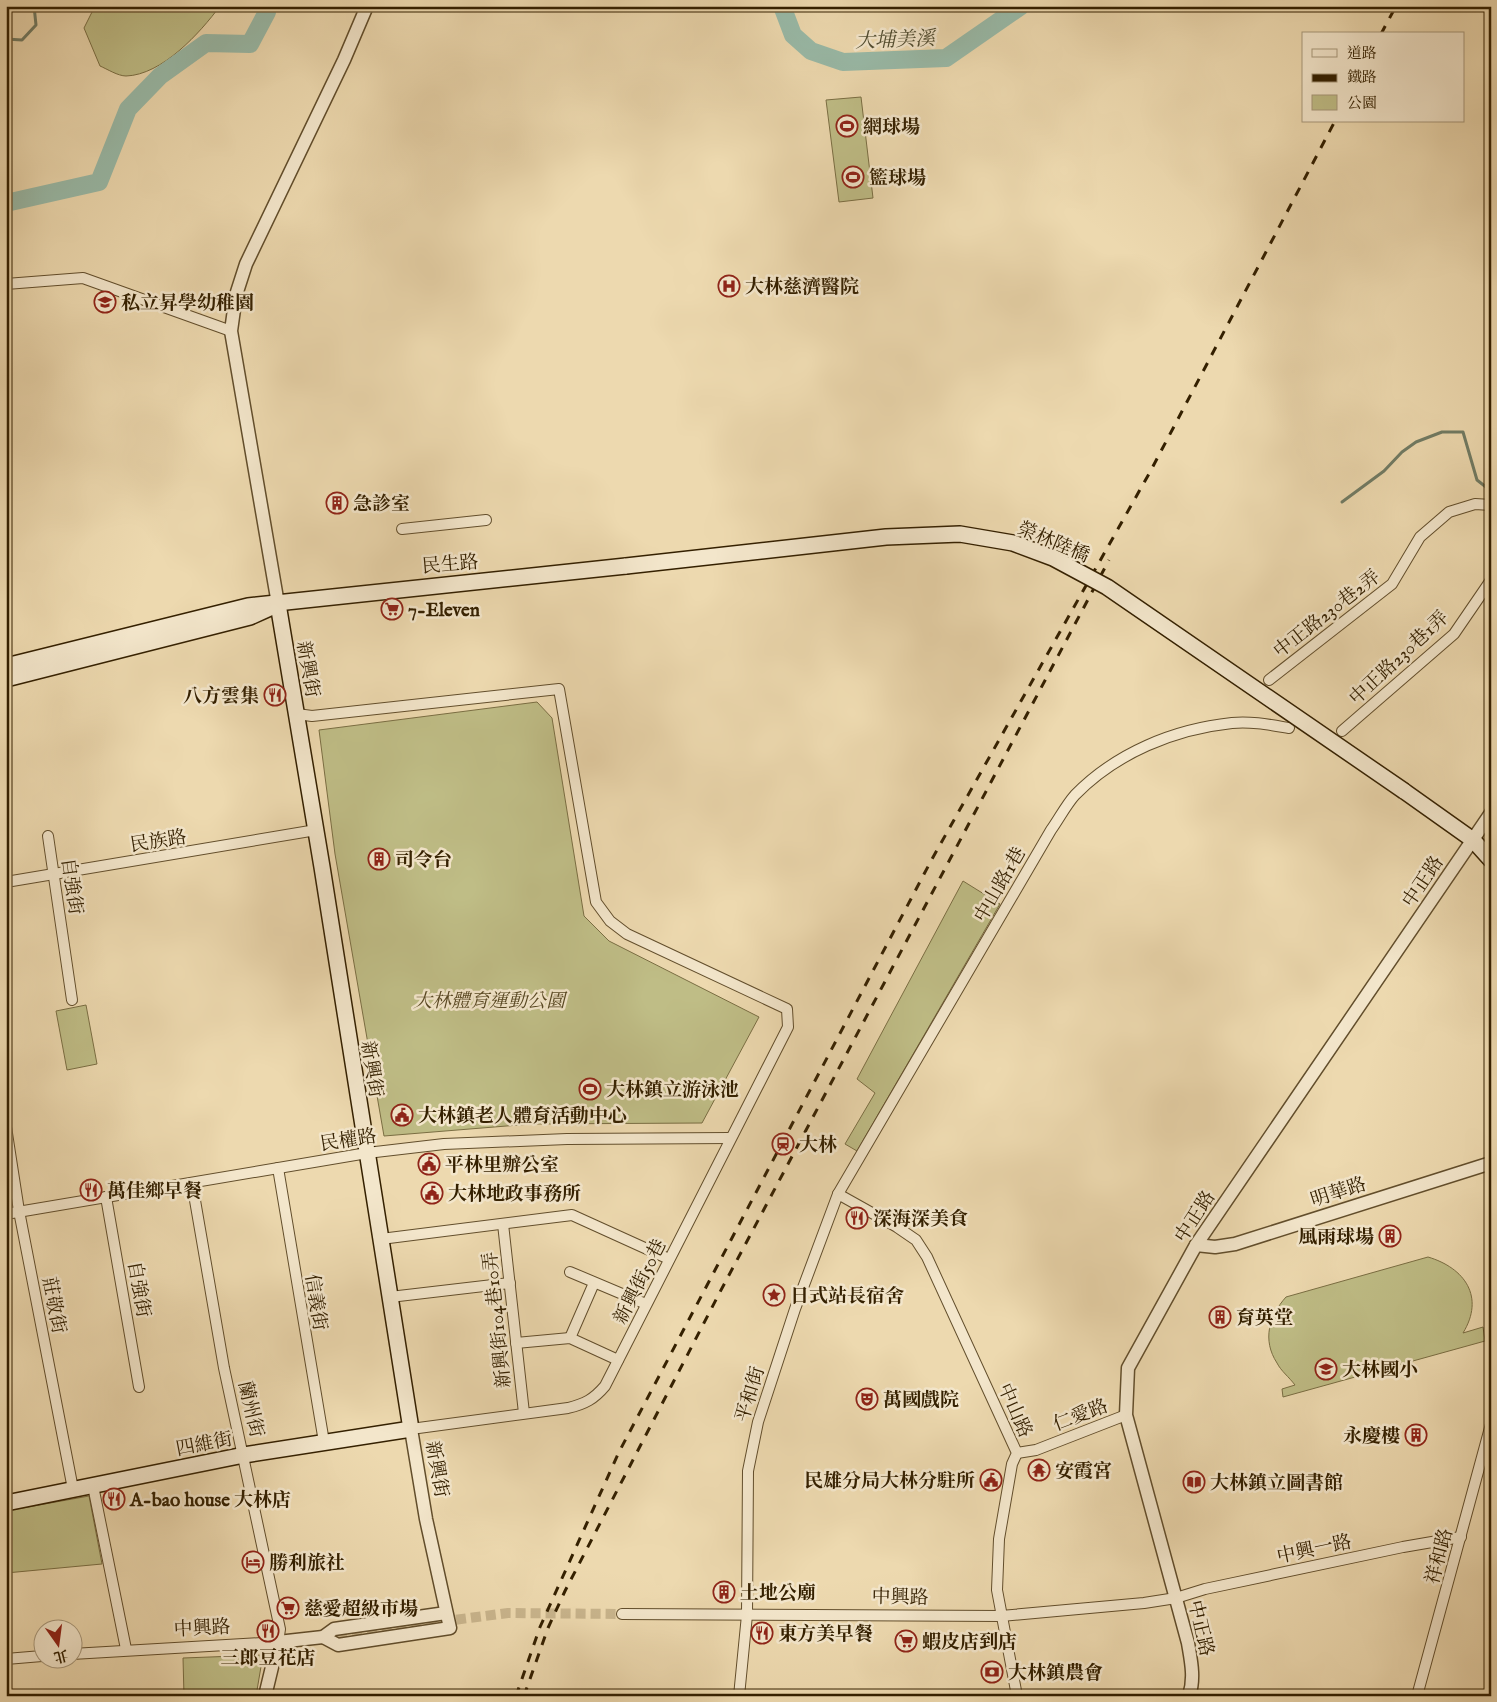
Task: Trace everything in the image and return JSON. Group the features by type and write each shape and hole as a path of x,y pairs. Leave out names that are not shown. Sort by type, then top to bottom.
{"main road":[{"name":"榮林陸橋","path":"626,566 886,537 960,534 1013,543 1053,558 1107,587 1473,840"},
{"name":"民生路","path":"6,666 248,606 278,604 401,588 626,566"},
{"name":"民生路","path":"6,679 250,617 278,604"},
{"name":"新興街","path":"278,604 316,830 411,1429"},
{"path":"1473,840 1491,846"},
{"path":"1473,840 1491,860"},
{"name":"四維街","path":"6,1503 244,1456 411,1429"}],"street":[{"path":"278,604 231,331 236,296 246,264 344,60 366,6"},
{"path":"6,284 83,278 231,331"},
{"name":"中正路230巷2弄","path":"1269,680 1392,584 1420,538 1449,512 1475,504 1491,505"},
{"path":"402,529 486,520"},
{"name":"中正路230巷1弄","path":"1342,731 1454,634 1491,580"},
{"name":"新興街50巷","path":"297,714 312,716 559,689 596,902 610,921 628,934 787,1009 788,1027 605,1386 596,1397 584,1404 411,1429"},
{"name":"中山路1巷","path":"838,1194 1051,830 1074,796 1106,768 1130,753 1178,735 1232,723 1262,724 1289,728"},
{"name":"中正路","path":"1189,1696 1192,1686 1192,1668 1176,1598 1126,1415 1128,1368 1196,1245 1491,813"},
{"name":"民族路","path":"6,882 141,861 316,830"},
{"name":"自強街","path":"48,836 72,1000"},
{"name":"莊敬街","path":"6,1127 19,1211 73,1489"},
{"name":"民權路","path":"6,1214 278,1168 444,1144 557,1139 730,1138"},
{"name":"明華路","path":"1196,1245 1215,1247 1235,1244 1491,1163"},
{"name":"信義街","path":"278,1168 324,1442"},
{"name":"蘭州街","path":"192,1183 224,1368 280,1630 278,1642"},
{"name":"中山路","path":"838,1194 897,1227 916,1240 927,1257 1016,1453 1012,1464 999,1538 997,1590 1018,1696"},
{"name":"平和街","path":"739,1696 747,1615 748,1470 758,1422 795,1309 838,1194"},
{"name":"自強街","path":"106,1197 139,1386"},
{"path":"381,1239 572,1215 669,1260"},
{"name":"新興街104巷10弄","path":"503,1224 524,1413"},
{"path":"570,1272 646,1304"},
{"path":"390,1297 510,1283"},
{"path":"570,1338 594,1283"},
{"path":"516,1343 570,1338 618,1360"},
{"name":"仁愛路","path":"1016,1453 1036,1450 1126,1415"},
{"name":"祥和路","path":"1417,1696 1491,1424"},
{"name":"新興街","path":"328,1636 338,1645 450,1628 426,1519 411,1429"},
{"path":"93,1486 126,1649"},
{"name":"中興一路","path":"1176,1598 1224,1585 1403,1547 1461,1537"},
{"name":"中興路","path":"622,1614 1001,1616 1176,1598"},
{"path":"328,1636 334,1629 446,1613"},
{"name":"中興路","path":"82,1653 126,1649 278,1642 328,1636"},
{"path":"265,1696 278,1642"},
{"path":"6,1659 32,1657"}],"green space":[{"path":"95,6 220,6 191,40 166,61 140,74 123,76 100,66 84,28"},
{"path":"861,97 873,198 839,202 826,100"},
{"name":"大林體育運動公園","path":"537,702 552,718 584,916 609,941 759,1017 702,1123 531,1124 384,1136 335,854 319,730"},
{"path":"963,881 1000,904 857,1151 845,1144 875,1093 857,1079"},
{"path":"86,1005 97,1064 67,1070 56,1011"},
{"path":"1428,1257 1452,1268 1468,1286 1472,1307 1463,1333 1483,1327 1485,1341 1283,1397 1282,1389 1295,1385 1281,1369 1272,1354 1269,1337 1275,1312 1286,1297"},
{"path":"89,1496 102,1564 6,1573 6,1511"},
{"path":"263,1655 256,1696 184,1696 183,1658"}],"waterway":[{"path":"6,39 22,40 36,25 34,6"},
{"path":"6,203 99,182 128,109 160,76 206,43 250,44 267,12 264,6"},
{"name":"大埔美溪","path":"782,6 793,35 811,51 843,62 946,58 1021,6"},
{"path":"1342,502 1384,471 1402,452 1416,442 1442,432 1463,432 1477,480 1491,491"},
{"path":"1482,1696 1491,1685"}],"tunnel":[{"path":"337,1635 508,1613 622,1614"}],"railway":[{"path":"1382,32 1396,6"},
{"path":"516,1696 540,1627 619,1452 932,859 1150,472 1334,122"},
{"path":"524,1696 548,1628 565,1591 720,1292 1109,560"}],"place":[{"name":"網球場","path":"847,126"},
{"name":"籃球場","path":"853,177"},
{"name":"大林慈濟醫院","path":"729,286"},
{"name":"私立昇學幼稚園","path":"105,302"},
{"name":"急診室","path":"337,503"},
{"name":"7-Eleven","path":"392,609"},
{"name":"八方雲集","path":"275,695"},
{"name":"司令台","path":"379,859"},
{"name":"大林鎮立游泳池","path":"590,1089"},
{"name":"大林鎮老人體育活動中心","path":"402,1115"},
{"name":"大林","path":"783,1144"},
{"name":"平林里辦公室","path":"429,1164"},
{"name":"萬佳鄉早餐","path":"91,1190"},
{"name":"大林地政事務所","path":"432,1193"},
{"name":"深海深美食","path":"857,1218"},
{"name":"風雨球場","path":"1390,1236"},
{"name":"日式站長宿舍","path":"774,1295"},
{"name":"育英堂","path":"1220,1317"},
{"name":"大林國小","path":"1326,1369"},
{"name":"萬國戲院","path":"867,1399"},
{"name":"永慶樓","path":"1416,1435"},
{"name":"安霞宮","path":"1039,1470"},
{"name":"民雄分局大林分駐所","path":"991,1480"},
{"name":"大林鎮立圖書館","path":"1194,1482"},
{"name":"A-bao house 大林店","path":"114,1499"},
{"name":"勝利旅社","path":"253,1562"},
{"name":"土地公廟","path":"724,1592"},
{"name":"慈愛超級市場","path":"288,1608"},
{"name":"三郎豆花店","path":"268,1631"},
{"name":"東方美早餐","path":"762,1633"},
{"name":"蝦皮店到店","path":"906,1641"},
{"name":"大林鎮農會","path":"992,1672"}]}
